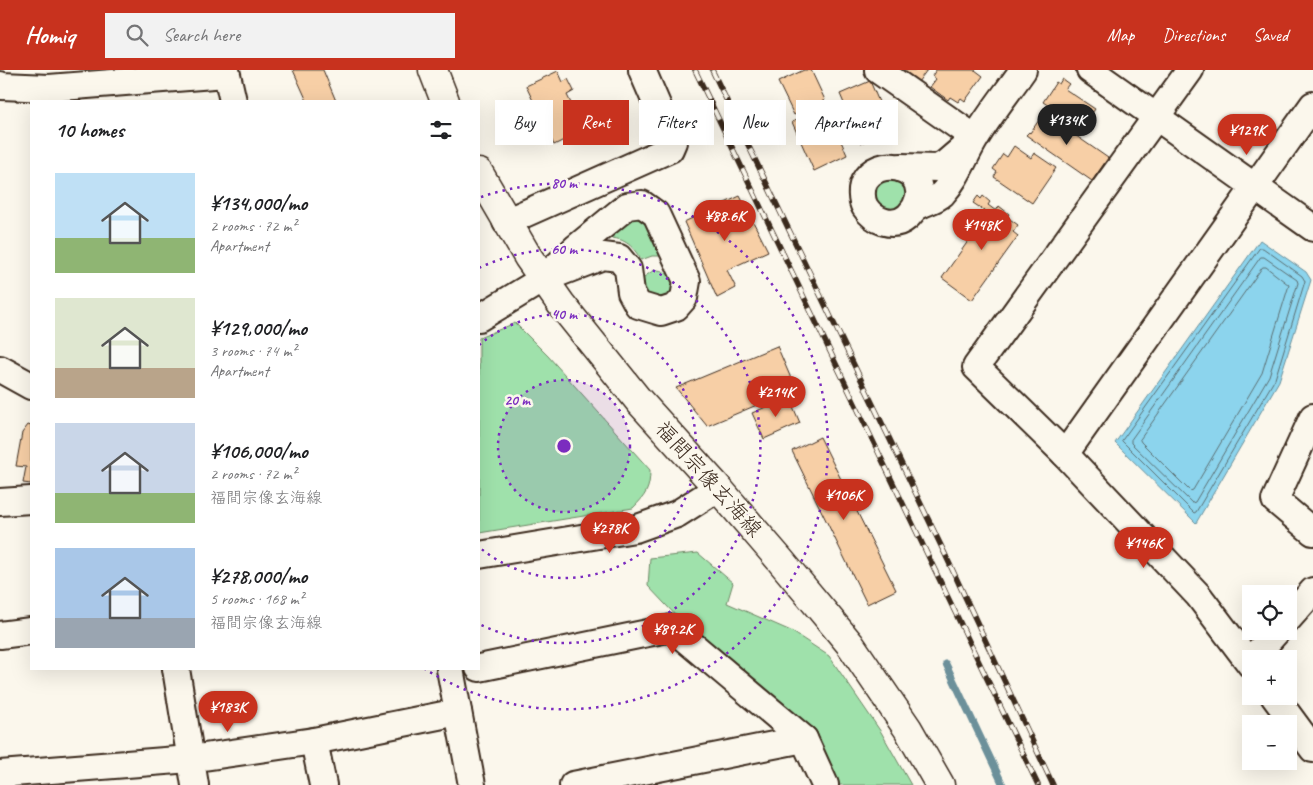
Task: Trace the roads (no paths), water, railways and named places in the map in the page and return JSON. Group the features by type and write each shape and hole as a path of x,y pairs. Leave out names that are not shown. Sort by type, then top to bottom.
{"main road":[{"path":"433,70 446,100"},
{"name":"福間宗像玄海線","path":"480,174 506,222 561,304 639,401 718,488 850,644 908,729 940,785"}],"street":[{"path":"506,222 670,149 673,142 642,70"},
{"path":"878,70 975,138"},
{"path":"915,208 940,195 955,178 975,138 1023,70"},
{"path":"1090,70 1313,228"},
{"path":"1190,70 976,367 1065,454 1198,595 1242,650"},
{"path":"0,85 50,95 148,91 226,72 233,100"},
{"path":"1065,454 1313,105"},
{"path":"901,167 911,174 918,185 919,197 915,208 907,218 896,222 883,222 871,216 863,204 862,193 864,183 870,174 878,168 890,165 938,168 946,164 975,138"},
{"path":"480,317 544,280 603,256 619,258 628,269 631,292 638,305 661,312 676,307 684,298 688,281 656,214 642,204 627,206 577,248 544,280"},
{"path":"0,345 2,370 30,385"},
{"path":"1313,417 1276,500 1313,532"},
{"path":"480,555 635,529 677,514 718,488"},
{"path":"0,502 30,500"},
{"path":"1297,609 1313,592"},
{"path":"480,669 672,628 804,739 825,785"},
{"path":"0,635 30,631"},
{"path":"1261,650 1269,640"},
{"path":"176,670 195,785"},
{"path":"469,670 450,672 472,785"},
{"path":"1281,705 1313,749"},
{"path":"0,774 190,760 314,741 458,712"},
{"path":"572,785 804,739"},
{"path":"314,741 323,785"}],"water":[{"path":"1260,240 1306,272 1311,280 1279,381 1196,523 1115,443"}],"waterway":[{"path":"946,664 1003,785"}],"railway":[{"path":"695,70 1038,785"},
{"path":"712,70 945,554 1053,785"}]}
